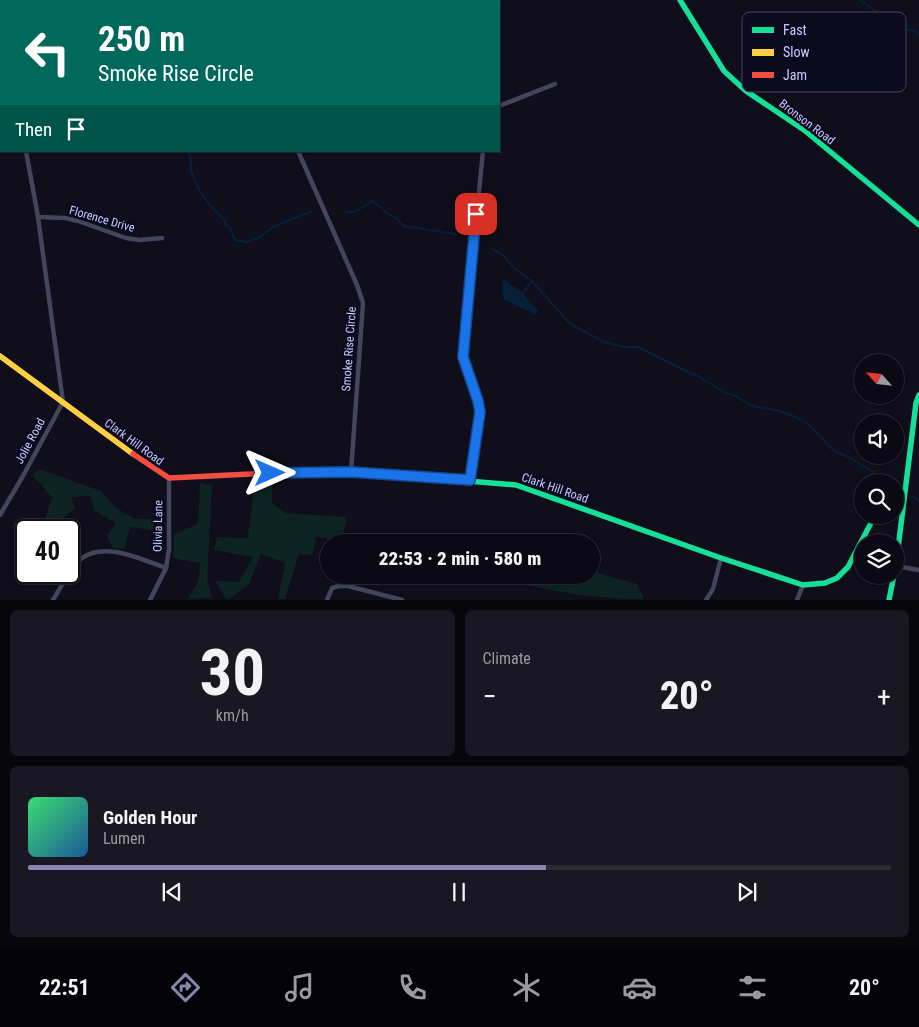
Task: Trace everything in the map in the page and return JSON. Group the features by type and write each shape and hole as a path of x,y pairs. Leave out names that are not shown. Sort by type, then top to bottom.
{"street":[{"name":"Bronson Road","path":"680,0 724,71 742,88"},
{"path":"500,106 555,84"},
{"name":"Bronson Road","path":"747,92 804,130 919,225"},
{"path":"26,152 38,217 63,402"},
{"name":"Smoke Rise Circle","path":"298,152 357,285 362,303 351,472"},
{"path":"470,480 480,412 463,357 463,350 483,152"},
{"name":"Florence Drive","path":"38,217 65,218 126,238 140,240 162,238"},
{"name":"Clark Hill Road","path":"0,356 147,464 169,478 270,473 351,472 516,485 803,585 825,584 837,578 848,567 870,524"},
{"path":"904,498 916,404 919,395"},
{"name":"Jolie Road","path":"0,516 63,402"},
{"name":"Olivia Lane","path":"150,600 166,568 170,549 169,478"},
{"path":"53,600 81,558 92,553 106,551 122,554 166,568"},
{"path":"706,600 713,589 721,558"},
{"path":"904,571 919,570"},
{"path":"889,600 892,584"},
{"path":"797,600 803,585"},
{"path":"328,600 332,588 348,586 402,600"}],"green space":[{"path":"39,469 101,491 115,507 134,519 157,519 158,531 130,527 125,549 113,548 107,536 116,523 95,511 90,496 71,497 75,508 62,519 45,519 52,497 32,475"},
{"path":"272,478 272,503 286,513 347,517 343,534 320,534 320,537 316,537 312,555 299,554 285,599 278,599 285,563 261,554 249,584 229,599 226,599 215,581 239,582 253,557 214,550 217,537 248,538 255,481"},
{"path":"200,483 212,485 207,580 212,598 188,599 199,579 200,563 173,558 174,534 198,524"},
{"path":"600,574 637,584 644,599 604,598 523,584 600,584"}],"water":[{"path":"503,279 525,294 538,311 536,315 505,300 502,294"}],"waterway":[{"path":"860,0 877,12"},
{"path":"906,29 916,31 919,35"},
{"path":"188,152 191,158 191,170 201,193 225,221 225,225 229,226 235,240 247,242 260,237 273,227 312,211"},
{"path":"346,212 355,212 372,201 386,213 395,217 404,226 456,234"},
{"path":"492,249 503,255 513,267 533,282 569,323 604,342 624,347 638,347 698,376 727,394 734,395 752,406 780,411 796,417 809,425 833,450 876,474"},
{"path":"524,292 531,282"},
{"path":"913,496 919,501"}],"traffic: fast":[{"path":"680,0 724,71 742,87"},
{"path":"747,92 804,130 919,225"},
{"path":"900,534 916,403 919,395"},
{"path":"382,474 516,485 803,585 825,583 837,578 848,567 870,524"},
{"path":"889,600 892,584"}],"traffic: slow":[{"path":"0,356 133,454"}],"traffic: jam":[{"path":"133,454 169,478 270,473 351,472 382,474"}],"route":[{"path":"270,473 351,472 470,480 480,412 463,357 476,214"}]}
